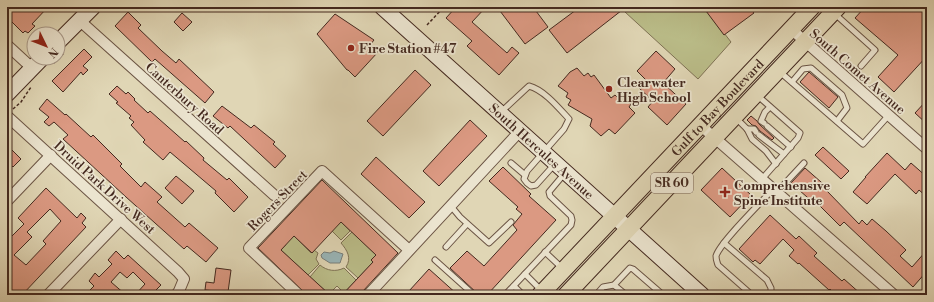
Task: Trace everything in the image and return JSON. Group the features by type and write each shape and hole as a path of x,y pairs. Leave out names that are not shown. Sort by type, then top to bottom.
{"main road":[{"name":"Gulf to Bay Boulevard","path":"541,293 812,7"},
{"name":"Gulf to Bay Boulevard","path":"566,295 835,10"}],"street":[{"path":"66,34 93,7"},
{"name":"South Hercules Avenue","path":"382,7 560,168 629,228 693,292"},
{"name":"Canterbury Road","path":"79,20 274,195"},
{"name":"South Comet Avenue","path":"791,29 927,148"},
{"path":"7,45 26,56"},
{"path":"7,94 34,66"},
{"name":"Druid Park Drive West","path":"7,116 178,272 184,279 176,295"},
{"path":"700,125 894,295"},
{"path":"368,295 520,131"},
{"path":"7,201 51,155"},
{"name":"Rogers Street","path":"299,295 249,248 322,171 409,250"},
{"path":"48,295 121,219"}],"lane":[{"path":"835,10 875,50 861,66"},
{"path":"792,82 803,69 812,68 842,94 847,108 837,121"},
{"path":"778,70 863,144 889,115"},
{"path":"500,113 529,86 536,88 558,108 569,119 564,129 527,171 524,179 532,186 536,185 560,168"},
{"path":"755,94 800,133 791,147 762,179"},
{"path":"770,107 765,112 761,121 791,147"},
{"path":"734,116 747,128 752,139 766,151 776,164"},
{"path":"747,128 754,130 784,154"},
{"path":"511,163 525,175"},
{"path":"752,295 718,265 716,260 717,254 724,243 804,163"},
{"path":"505,295 571,225 572,220 570,216 550,196 549,192 560,168"},
{"path":"450,206 467,224 489,243 512,222"},
{"path":"446,247 467,224"},
{"path":"724,243 767,280 771,288 771,295"},
{"path":"546,252 564,269"},
{"path":"436,260 474,295"},
{"path":"596,295 603,287 614,285 630,268 663,295"},
{"path":"525,274 541,293"},
{"path":"614,285 626,295"},
{"path":"514,286 523,295"}],"path":[{"path":"427,26 444,7"}],"green space":[{"path":"627,7 704,7 731,42 698,79 623,10"},
{"path":"324,205 350,231 341,240 332,231"},
{"path":"352,232 376,255 371,260 373,262 358,278 346,267 349,257 347,251 341,243"},
{"path":"292,234 311,253 314,250 318,253 316,259 319,264 308,275 281,250 286,245 284,242"},
{"path":"320,265 326,269 332,270 344,268 356,280 344,293 337,286 329,294 310,277"}],"water":[{"path":"334,251 343,254 340,263 330,263 322,258 321,255 324,252 330,253"}],"building":[{"path":"7,7 48,7 32,24 35,26 26,26 26,32 23,33 7,17"},
{"path":"456,7 486,7 472,22 507,53 512,47 519,53 499,75 467,46 472,41 446,18"},
{"path":"497,7 533,7 548,27 525,44"},
{"path":"580,7 626,7 567,53 549,30"},
{"path":"703,7 749,7 754,13 724,35"},
{"path":"865,7 927,7 927,56 894,92 878,77 898,55 855,18"},
{"path":"128,12 141,25 138,28 162,51 176,63 179,59 214,92 205,103 155,59 152,62 115,26"},
{"path":"182,13 192,22 183,31 174,22"},
{"name":"Fire Station #47","path":"335,14 374,40 370,45 378,52 355,77 347,70 317,34"},
{"path":"84,49 92,57 83,66 88,70 83,75 81,72 63,92 52,81"},
{"path":"656,51 675,69 663,83 686,104 667,125 648,107 653,101 639,88 646,80 637,71"},
{"path":"577,68 584,76 588,73 591,77 594,75 611,98 615,95 618,98 620,95 631,104 629,107 635,113 615,134 609,129 601,136 590,126 592,119 568,105 571,100 566,97 568,93 558,86 570,72"},
{"path":"415,70 431,85 383,136 367,121"},
{"path":"809,72 838,97 829,108 800,82"},
{"path":"117,86 126,94 128,92 148,113 150,111 185,142 186,141 204,158 203,160 227,180 229,178 248,197 234,212 215,193 216,191 170,152 163,160 143,142 145,140 131,125 134,122 129,118 131,116 116,103 118,102 109,94"},
{"path":"47,99 91,137 93,135 122,164 120,166 141,187 145,182 162,197 157,202 185,227 189,223 218,248 206,262 187,246 184,249 63,139 68,135 54,122 49,126 44,122 49,117 39,109"},
{"path":"927,100 927,124 915,113"},
{"path":"222,106 251,128 254,125 275,142 273,144 286,156 275,168 230,126 228,128 213,116"},
{"path":"751,116 774,138 772,140 747,120"},
{"path":"470,120 487,136 439,186 423,171"},
{"path":"7,145 21,159 13,167 7,161"},
{"path":"823,147 849,171 841,179 815,155"},
{"path":"887,153 905,170 911,163 927,177 927,197 919,190 916,194 895,174 867,204 853,192"},
{"path":"376,157 425,202 409,218 361,174"},
{"path":"503,167 531,194 529,196 556,220 487,295 479,295 450,268 467,251 484,266 517,230 513,225 522,214 516,209 518,207 489,181"},
{"path":"722,168 751,195 730,217 701,190"},
{"path":"805,168 829,189 827,191 859,224 862,220 867,225 872,219 886,231 906,250 900,256 912,267 927,250 927,271 913,287 844,222 840,226 817,203 815,204 791,183"},
{"path":"176,176 194,191 182,204 165,188"},
{"path":"322,180 398,253 363,291 362,295 342,295 373,262 371,260 376,255 341,222 312,253 294,236 281,250 330,295 307,295 258,248"},
{"path":"46,188 77,218 81,213 86,218 82,223 86,227 22,295 7,295 7,233 11,237 24,224 18,218","holes":["50,209 61,221 43,241 46,244 26,265 14,255 32,237 27,232"]},
{"path":"770,215 796,239 799,236 817,253 814,256 842,281 844,279 862,295 836,295 789,256 794,250 783,239 760,264 755,260 753,262 739,249"},
{"path":"116,251 124,259 128,255 161,285 149,295 135,295 145,284 133,272 127,278 120,272 111,282 126,295 85,295 94,286 89,281 95,273 99,277 112,264 108,260"},
{"path":"216,268 231,270 228,292 205,290 206,282 214,283"},
{"path":"429,269 458,295 413,295 409,291"}],"place":[{"name":"Fire Station #47","path":"351,48"},
{"name":"Clearwater High School","path":"609,89"},
{"name":"Comprehensive Spine Institute","path":"725,192"}]}
